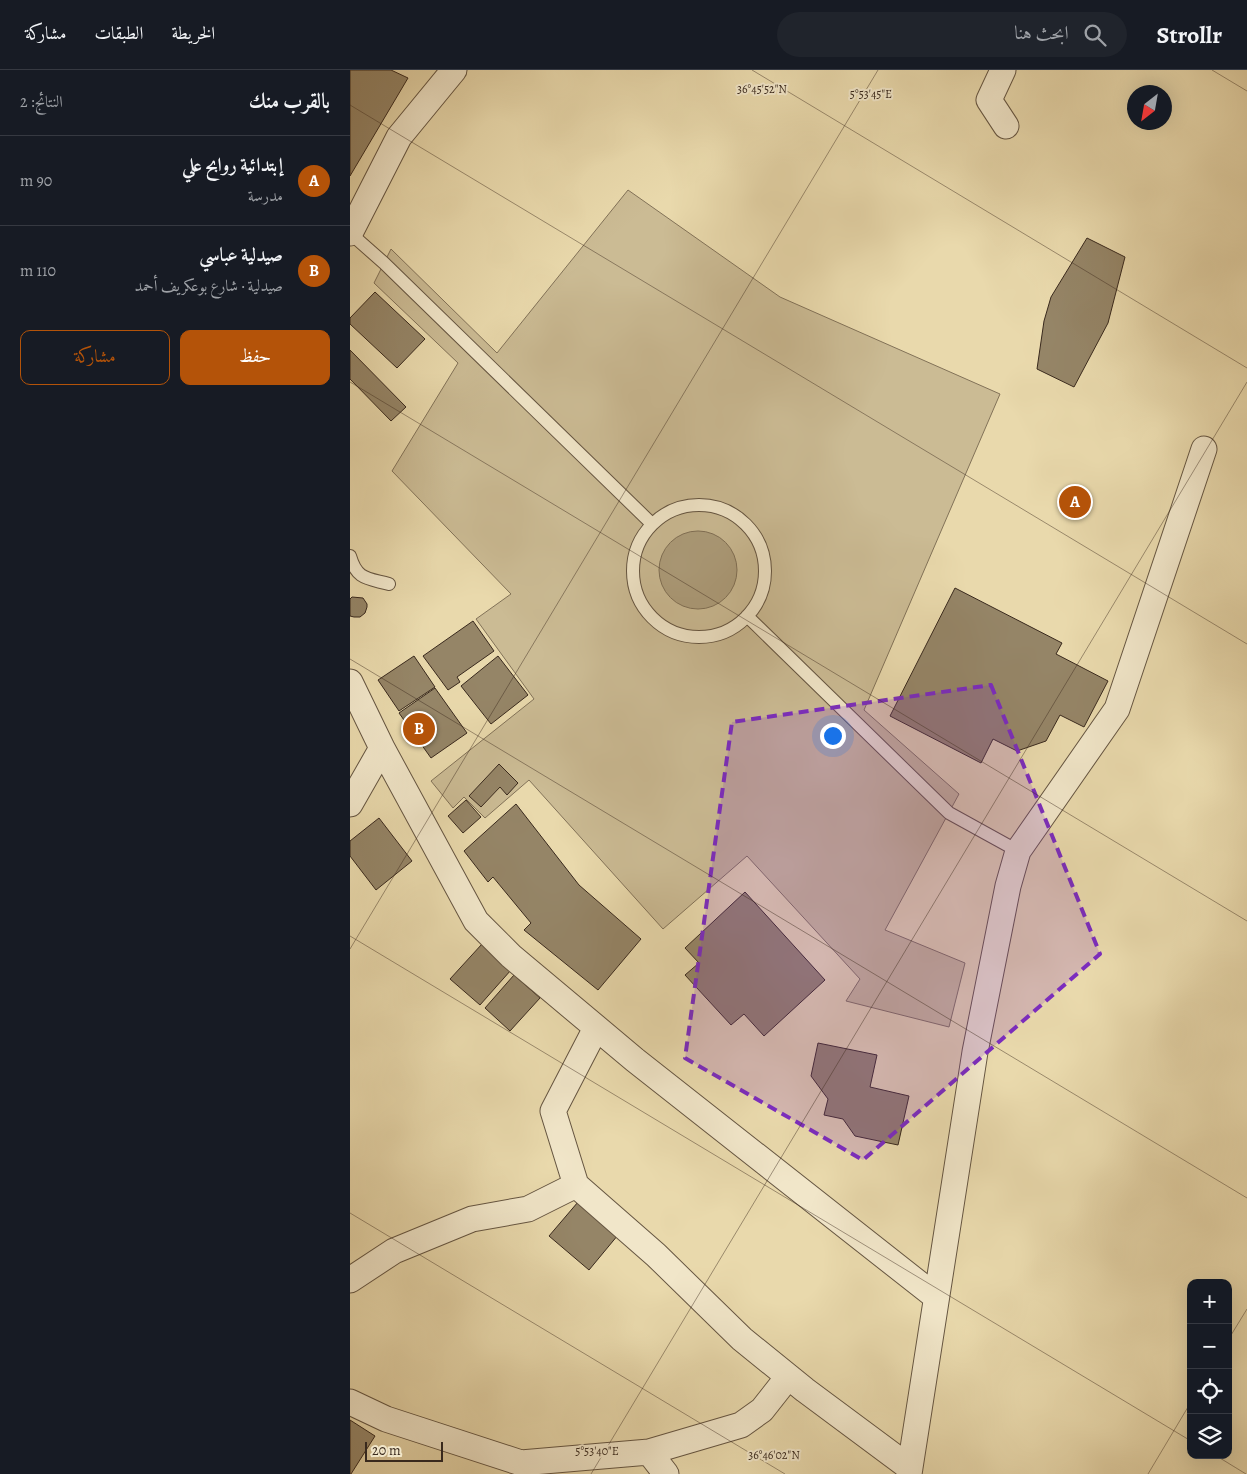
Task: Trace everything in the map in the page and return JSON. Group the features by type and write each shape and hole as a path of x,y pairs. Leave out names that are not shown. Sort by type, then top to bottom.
{"street":[{"path":"1003,70 989,100 1006,126"},
{"path":"350,233 399,137 451,71"},
{"path":"596,1028 554,1110 576,1185 656,1255 742,1339 909,1471 975,1052 1008,886 1018,850 1117,709 1204,449"},
{"path":"350,682 382,748 476,921 511,956 635,1060 936,1297"},
{"path":"350,804 382,748"},
{"path":"350,1280 394,1251 472,1219 528,1209 576,1185"},
{"path":"350,1402 386,1419 517,1469 649,1452 741,1424 762,1410 788,1377"},
{"path":"649,1452 666,1474"}],"lane":[{"path":"350,233 391,270 652,524"},
{"path":"698,504 719,507 738,517 753,532 763,552 766,575 760,598 747,616 729,630 707,637 684,636 664,628 648,614 637,595 632,574 634,553 643,534 652,524 658,518 677,508 698,504"},
{"path":"350,556 354,568 361,576 388,584"},
{"path":"747,616 949,813 1018,850"}],"highlighted area":[{"path":"991,685 1100,954 863,1160 685,1058 732,722"}],"shaded area":[{"path":"628,190 780,297 1000,394 864,710 959,794 885,930 965,963 949,1027 846,1001 860,979 747,856 663,929 529,780 485,818 464,797 453,808 431,781 534,699 476,619 511,594 392,471 458,363 374,283 391,249 497,353"},
{"path":"690,531 706,531 720,537 731,548 737,562 737,578 731,592 720,603 706,609 690,609 676,603 665,592 659,578 659,562 665,548 676,537"}],"building":[{"path":"350,70 391,70 408,78 350,176"},
{"path":"1087,238 1125,257 1108,323 1074,387 1037,369 1044,321 1051,297"},
{"path":"375,292 425,339 397,368 350,324 350,318"},
{"path":"350,350 406,407 391,421 350,379"},
{"path":"955,588 1062,643 1056,654 1108,681 1084,727 1060,715 1046,741 1017,751 993,739 981,763 890,716"},
{"path":"352,597 363,598 367,604 365,613 360,617 350,616 350,599"},
{"path":"473,621 494,651 457,677 460,682 448,690 423,656"},
{"path":"414,656 435,687 399,711 378,680"},
{"path":"498,656 528,695 491,724 461,686"},
{"path":"435,688 467,733 431,758 399,713"},
{"path":"499,764 518,783 507,795 500,787 481,807 469,796"},
{"path":"466,800 481,817 463,833 448,816"},
{"path":"516,804 579,885 641,939 598,990 524,930 531,923 493,877 488,882 464,851"},
{"path":"379,818 412,861 376,890 350,856 350,841"},
{"path":"745,892 825,980 764,1036 744,1014 731,1025 685,975 699,963 685,948"},
{"path":"482,944 511,970 480,1005 450,979"},
{"path":"514,975 540,998 510,1031 485,1008"},
{"path":"818,1043 877,1055 870,1087 909,1096 898,1145 855,1136 843,1119 824,1115 828,1099 811,1076"},
{"path":"578,1202 618,1235 589,1270 549,1236"},
{"path":"350,1420 375,1436 351,1474 350,1474"}],"place":[{"name":"إبتدائية روابح علي","path":"1075,502"},
{"name":"صيدلية عباسي","path":"419,729"}]}
